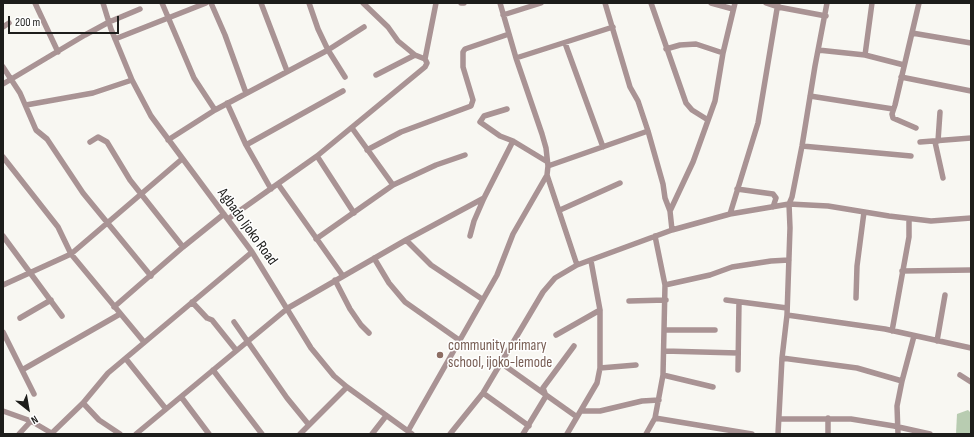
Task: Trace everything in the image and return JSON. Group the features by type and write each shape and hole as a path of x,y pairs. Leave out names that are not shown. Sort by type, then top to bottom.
{"street":[{"path":"35,3 58,52"},
{"name":"Agbado Ijoko Road","path":"103,3 115,39 144,105 168,140 252,252 288,308 311,348 327,368 346,387 410,432"},
{"path":"162,3 194,78 215,110"},
{"path":"115,39 167,17 206,3"},
{"path":"211,3 225,35 246,93"},
{"path":"261,3 287,71"},
{"path":"309,3 318,29 328,50 345,77"},
{"path":"363,3 388,27 398,41 415,55 425,59"},
{"path":"114,308 183,247 226,217 271,190 317,156 425,67 427,63 425,59 436,3"},
{"path":"500,3 516,58 542,134 546,148 547,174 577,265"},
{"path":"503,15 541,3"},
{"path":"605,3 630,87 638,101 648,131 663,184 665,198 670,211 672,230"},
{"path":"651,3 686,103 692,110 708,120"},
{"path":"670,211 677,200 715,101 723,53 734,6 711,3"},
{"path":"766,3 826,16"},
{"path":"778,434 782,358 787,315 789,204 792,197 802,146 818,50 826,16 827,3"},
{"path":"865,55 872,3"},
{"path":"916,128 893,118 892,114 919,3"},
{"path":"730,214 758,123 778,5"},
{"path":"3,84 109,22 140,9"},
{"path":"3,27 9,23"},
{"path":"168,140 227,103 328,50 364,27"},
{"path":"516,58 613,27"},
{"path":"912,33 971,43"},
{"path":"367,150 400,132 471,106 473,100 464,67 463,52 465,49 509,34"},
{"path":"565,43 603,147"},
{"path":"666,49 680,45 696,44 723,53"},
{"path":"818,50 865,55 904,64"},
{"path":"376,75 415,55"},
{"path":"3,67 12,79 26,105 36,130 47,139 83,193 151,276"},
{"path":"901,77 971,91"},
{"path":"26,105 93,93 132,80"},
{"path":"246,145 344,91"},
{"path":"810,96 893,109"},
{"path":"227,103 246,145 271,190"},
{"path":"507,109 484,116 480,122 500,136 513,141 547,164"},
{"path":"940,112 936,141 942,178"},
{"path":"352,128 393,185"},
{"path":"547,164 603,147 648,131"},
{"path":"90,142 98,137 106,142 130,180 142,193 183,247"},
{"path":"920,142 971,138"},
{"path":"470,236 474,221 484,198 513,141"},
{"path":"802,146 911,156"},
{"path":"316,239 393,185 436,165 465,155"},
{"path":"3,156 58,227 71,254 114,308 144,342"},
{"path":"317,156 354,213"},
{"path":"3,285 71,254 182,159"},
{"path":"410,432 459,340 497,275 513,234 547,174"},
{"path":"560,210 620,183"},
{"path":"278,184 343,276"},
{"path":"738,189 773,194 776,198 773,207"},
{"path":"136,434 182,398 236,350 288,308 406,240 484,198"},
{"path":"450,434 483,393 534,306 550,283 577,265 672,230 730,214 789,204 820,205 910,219 939,221 971,218"},
{"path":"856,298 857,266 864,212"},
{"path":"892,331 909,237 910,219"},
{"path":"3,236 31,271 62,316"},
{"path":"646,434 655,418 664,375 666,300 665,285 655,236"},
{"path":"406,240 431,265 482,299"},
{"path":"3,411 31,421 52,434 83,403 98,383 144,342 252,252"},
{"path":"374,258 389,283 405,302 459,340"},
{"path":"665,285 710,275 732,267 770,261 789,260"},
{"path":"567,434 597,383 600,368 600,310 591,261"},
{"path":"902,271 971,270"},
{"path":"335,280 350,309 361,326 369,332"},
{"path":"937,341 945,295"},
{"path":"20,318 51,300"},
{"path":"629,301 666,300"},
{"path":"726,300 787,308"},
{"path":"192,302 207,318 212,320 236,350"},
{"path":"738,370 739,302"},
{"path":"556,335 600,310"},
{"path":"22,370 120,314"},
{"path":"787,315 892,331 971,348"},
{"path":"234,322 287,398 309,425"},
{"path":"665,330 715,330"},
{"path":"3,332 34,394"},
{"path":"898,434 897,406 914,336"},
{"path":"546,396 543,388 574,346"},
{"path":"664,351 738,353"},
{"path":"782,358 857,368 902,381"},
{"path":"126,359 166,409"},
{"path":"501,363 577,417"},
{"path":"600,368 636,365"},
{"path":"213,370 262,434"},
{"path":"664,375 712,387"},
{"path":"960,375 971,382"},
{"path":"300,434 346,387"},
{"path":"483,393 529,426"},
{"path":"524,434 546,396"},
{"path":"182,398 208,434"},
{"path":"581,411 600,411 642,401 659,400"},
{"path":"83,403 99,420 120,434"},
{"path":"372,434 386,416"},
{"path":"655,418 720,432 752,434"},
{"path":"779,419 828,418 850,420 898,427 930,434"},
{"path":"828,418 828,434"},
{"path":"19,434 31,421"}],"green space":[{"path":"968,410 971,413 971,434 956,434 957,414"}],"place":[{"name":"community primary school, ijoko-lemode","path":"440,355"}]}
